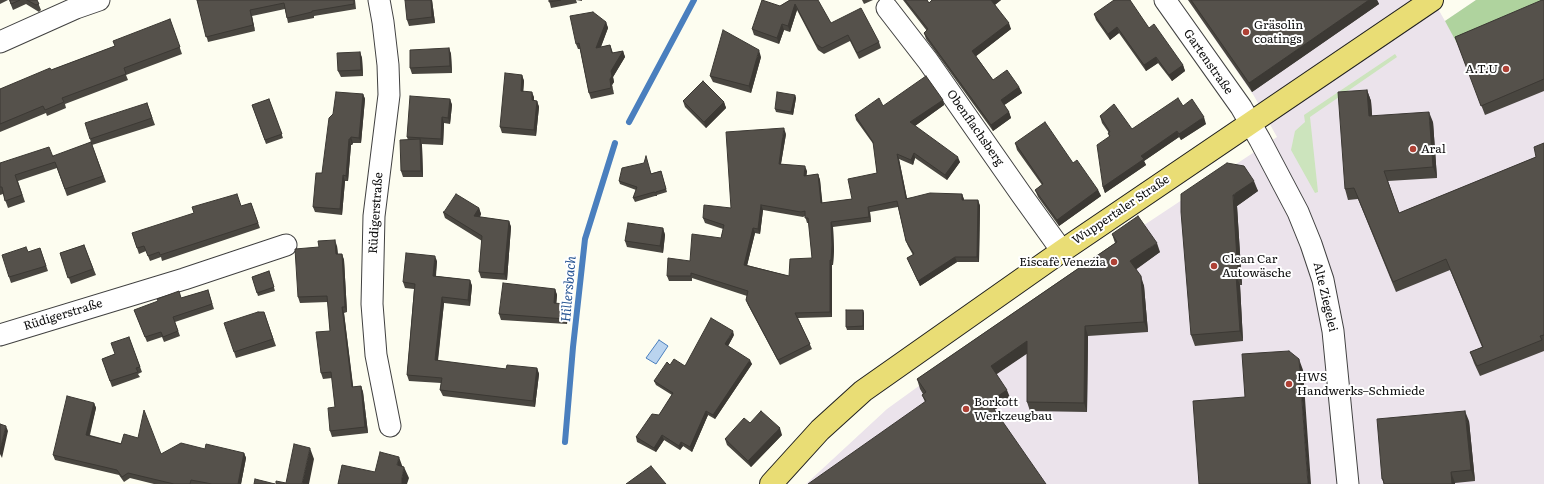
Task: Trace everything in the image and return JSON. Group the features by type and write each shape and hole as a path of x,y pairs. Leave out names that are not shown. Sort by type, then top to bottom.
{"main road":[{"name":"Wuppertaler Straße","path":"771,484 820,430 863,391 1173,174 1250,124 1432,0"}],"street":[{"path":"0,42 76,8 99,0"},
{"name":"Rüdigerstraße","path":"379,0 388,65 389,95 374,216 372,304 376,355 390,426"},
{"name":"Gartenstraße","path":"1165,0 1240,107 1250,124"},
{"name":"Obenflachsberg","path":"887,8 928,61 1062,251"},
{"name":"Alte Ziegelei","path":"1250,124 1298,212 1323,280 1333,331 1348,484"},
{"name":"Rüdigerstraße","path":"0,334 184,279 286,245"}],"shaded area":[{"path":"1188,0 1433,0 1445,21 1476,0 1544,0 1544,484 806,484 887,409 1114,245 1277,137 1254,96"}],"green space":[{"path":"1476,0 1544,0 1459,47 1445,21"},
{"path":"1395,54 1397,57 1310,117 1318,192 1315,193 1291,150 1295,131 1305,122 1304,115"}],"water":[{"path":"659,340 668,346 656,364 646,358"}],"building":[{"path":"10,0 20,0 11,4"},
{"path":"27,0 37,0 39,4 36,5"},
{"path":"197,0 354,0 354,4 312,11 287,18 284,3 250,10 253,25 206,37"},
{"path":"405,0 431,0 432,17 407,20"},
{"path":"549,0 561,0 549,2"},
{"path":"762,0 780,6 790,0 818,0 831,23 861,8 879,42 857,53 848,35 822,48 816,44 795,4 788,26 782,24 777,38 752,29"},
{"path":"905,0 927,0 929,3 932,0 991,0 1009,23 972,51 993,80 1007,70 1019,87 1001,100 1009,112 991,125 924,33 928,29"},
{"path":"1114,0 1130,0 1149,28 1154,24 1183,65 1169,75 1156,57 1144,65 1117,27 1108,34 1094,14"},
{"path":"1191,0 1369,0 1249,83"},
{"name":"A.T.U","path":"1544,0 1544,79 1481,106 1455,37"},
{"path":"593,12 606,22 596,48 610,45 612,53 623,51 611,71 611,88 589,93 579,43 576,44 570,16"},
{"path":"170,19 180,47 124,68 126,74 62,98 64,102 45,110 43,106 0,124 0,89 50,68 51,70 115,46 113,41"},
{"path":"723,30 759,50 749,86 710,76"},
{"path":"449,48 450,66 410,68 410,50"},
{"path":"360,52 361,70 338,71 337,53"},
{"path":"505,73 522,75 521,91 532,92 532,100 537,101 534,130 500,127"},
{"path":"926,76 943,100 910,122 958,157 945,175 914,153 911,160 897,154 906,199 930,193 962,194 962,200 978,200 977,257 955,257 918,281 907,258 914,254 906,241 897,201 868,207 869,217 831,222 832,245 830,260 830,312 795,313 810,344 778,360 746,300 748,291 691,273 691,276 667,276 668,258 690,261 692,234 721,238 724,225 703,218 704,205 731,208 726,132 784,128 779,164 805,166 804,176 818,174 821,203 852,199 848,179 877,173 873,142 855,115 879,98 883,106","holes":["761,205 801,212 805,211 805,218 808,218 812,258 790,259 789,276 744,265 753,228 758,229"]},
{"path":"703,81 724,102 704,122 683,101"},
{"path":"1367,90 1369,116 1429,112 1433,167 1384,171 1399,213 1536,157 1534,147 1544,143 1544,335 1540,336 1542,340 1477,366 1470,352 1483,347 1446,259 1393,282 1354,188 1345,189 1338,92"},
{"path":"336,92 363,94 359,138 351,137 349,139 346,176 343,175 340,209 313,207 316,173 322,173 329,118 333,114"},
{"path":"777,92 795,95 791,112 775,109"},
{"path":"410,96 450,99 448,118 442,117 441,139 407,137"},
{"path":"1178,98 1183,106 1192,99 1204,117 1179,134 1177,131 1141,156 1144,159 1103,187 1097,145 1110,136 1108,133 1110,132 1100,116 1114,104 1132,129"},
{"path":"269,99 282,134 265,140 252,105"},
{"path":"147,103 152,118 90,139 85,123"},
{"path":"1045,122 1073,163 1077,160 1098,190 1057,220 1035,190 1043,184 1015,143"},
{"path":"420,139 421,171 401,171 400,140"},
{"path":"91,142 103,176 65,189 55,162 15,175 22,195 5,201 2,187 0,187 0,163 49,147 53,157"},
{"path":"646,156 651,174 661,171 666,189 656,193 654,192 633,198 637,187 619,181 622,168 644,163"},
{"name":"Clean Car Autowäsche","path":"1227,163 1244,166 1254,181 1233,195 1240,331 1191,335 1181,212 1181,194"},
{"path":"237,194 241,206 251,203 258,223 160,255 159,252 148,256 144,246 137,248 132,233 194,213 192,207"},
{"path":"456,194 479,208 474,216 509,221 504,274 479,272 482,236 443,212"},
{"path":"1138,216 1157,243 1130,261 1141,276 1144,322 1085,326 1084,403 1027,402 1027,341 991,366 1007,390 989,402 1046,484 808,484 926,401 922,395 926,392 917,379 1117,242 1112,234"},
{"path":"628,223 663,228 660,246 625,241"},
{"path":"335,240 336,254 342,254 345,307 342,307 352,387 361,386 365,427 330,431 328,408 335,407 331,372 321,373 316,332 330,331 327,296 298,297 295,249 319,247 318,241"},
{"path":"84,245 93,269 68,278 60,253"},
{"path":"26,247 28,252 40,248 46,266 9,277 2,255"},
{"path":"406,253 435,256 433,276 470,280 468,300 442,297 435,360 506,369 507,365 537,368 533,401 440,390 442,378 407,375 415,284 403,282"},
{"path":"269,271 274,287 257,293 252,277"},
{"path":"503,283 555,289 554,303 565,304 565,319 499,314"},
{"path":"208,290 212,304 173,317 178,331 163,337 161,332 145,337 134,310 179,291 181,298"},
{"path":"846,310 863,310 863,326 846,327"},
{"path":"258,312 264,312 273,339 234,352 224,323"},
{"path":"711,318 733,331 725,344 750,360 713,415 706,411 690,447 681,442 679,446 662,435 654,448 636,437 652,414 659,415 673,393 654,381 667,362 670,365 674,359 685,366"},
{"path":"129,337 140,367 136,368 138,372 110,381 102,359 115,354 111,343"},
{"path":"1289,351 1299,359 1308,484 1199,484 1193,401 1245,397 1242,354"},
{"path":"67,396 94,403 86,435 121,444 124,434 138,438 144,410 161,454 181,443 205,449 206,444 244,453 238,484 212,484 191,480 190,484 174,484 128,473 122,477 117,470 53,455"},
{"path":"761,411 780,428 748,461 725,439 744,418 750,423"},
{"path":"1465,411 1471,470 1451,472 1452,484 1384,484 1382,479 1377,419"},
{"path":"0,424 6,426 0,450"},
{"path":"294,444 310,448 302,484 276,484 276,481 286,483"},
{"path":"380,452 399,457 397,465 404,467 402,484 338,484 342,465 375,472"},
{"path":"651,466 666,484 626,484"},
{"path":"255,479 275,484 254,484"}],"waterway":[{"name":"Hillersbach","path":"629,122 694,0"},
{"name":"Hillersbach","path":"565,442 573,347 585,239 615,143"}],"place":[{"name":"Gräsolin coatings","path":"1246,32"},
{"name":"A.T.U","path":"1506,69"},
{"name":"Aral","path":"1413,149"},
{"name":"Eiscafè Venezia","path":"1114,262"},
{"name":"Clean Car Autowäsche","path":"1214,266"},
{"name":"HWS Handwerks‒Schmiede","path":"1289,384"},
{"name":"Borkott Werkzeugbau","path":"966,409"}]}
